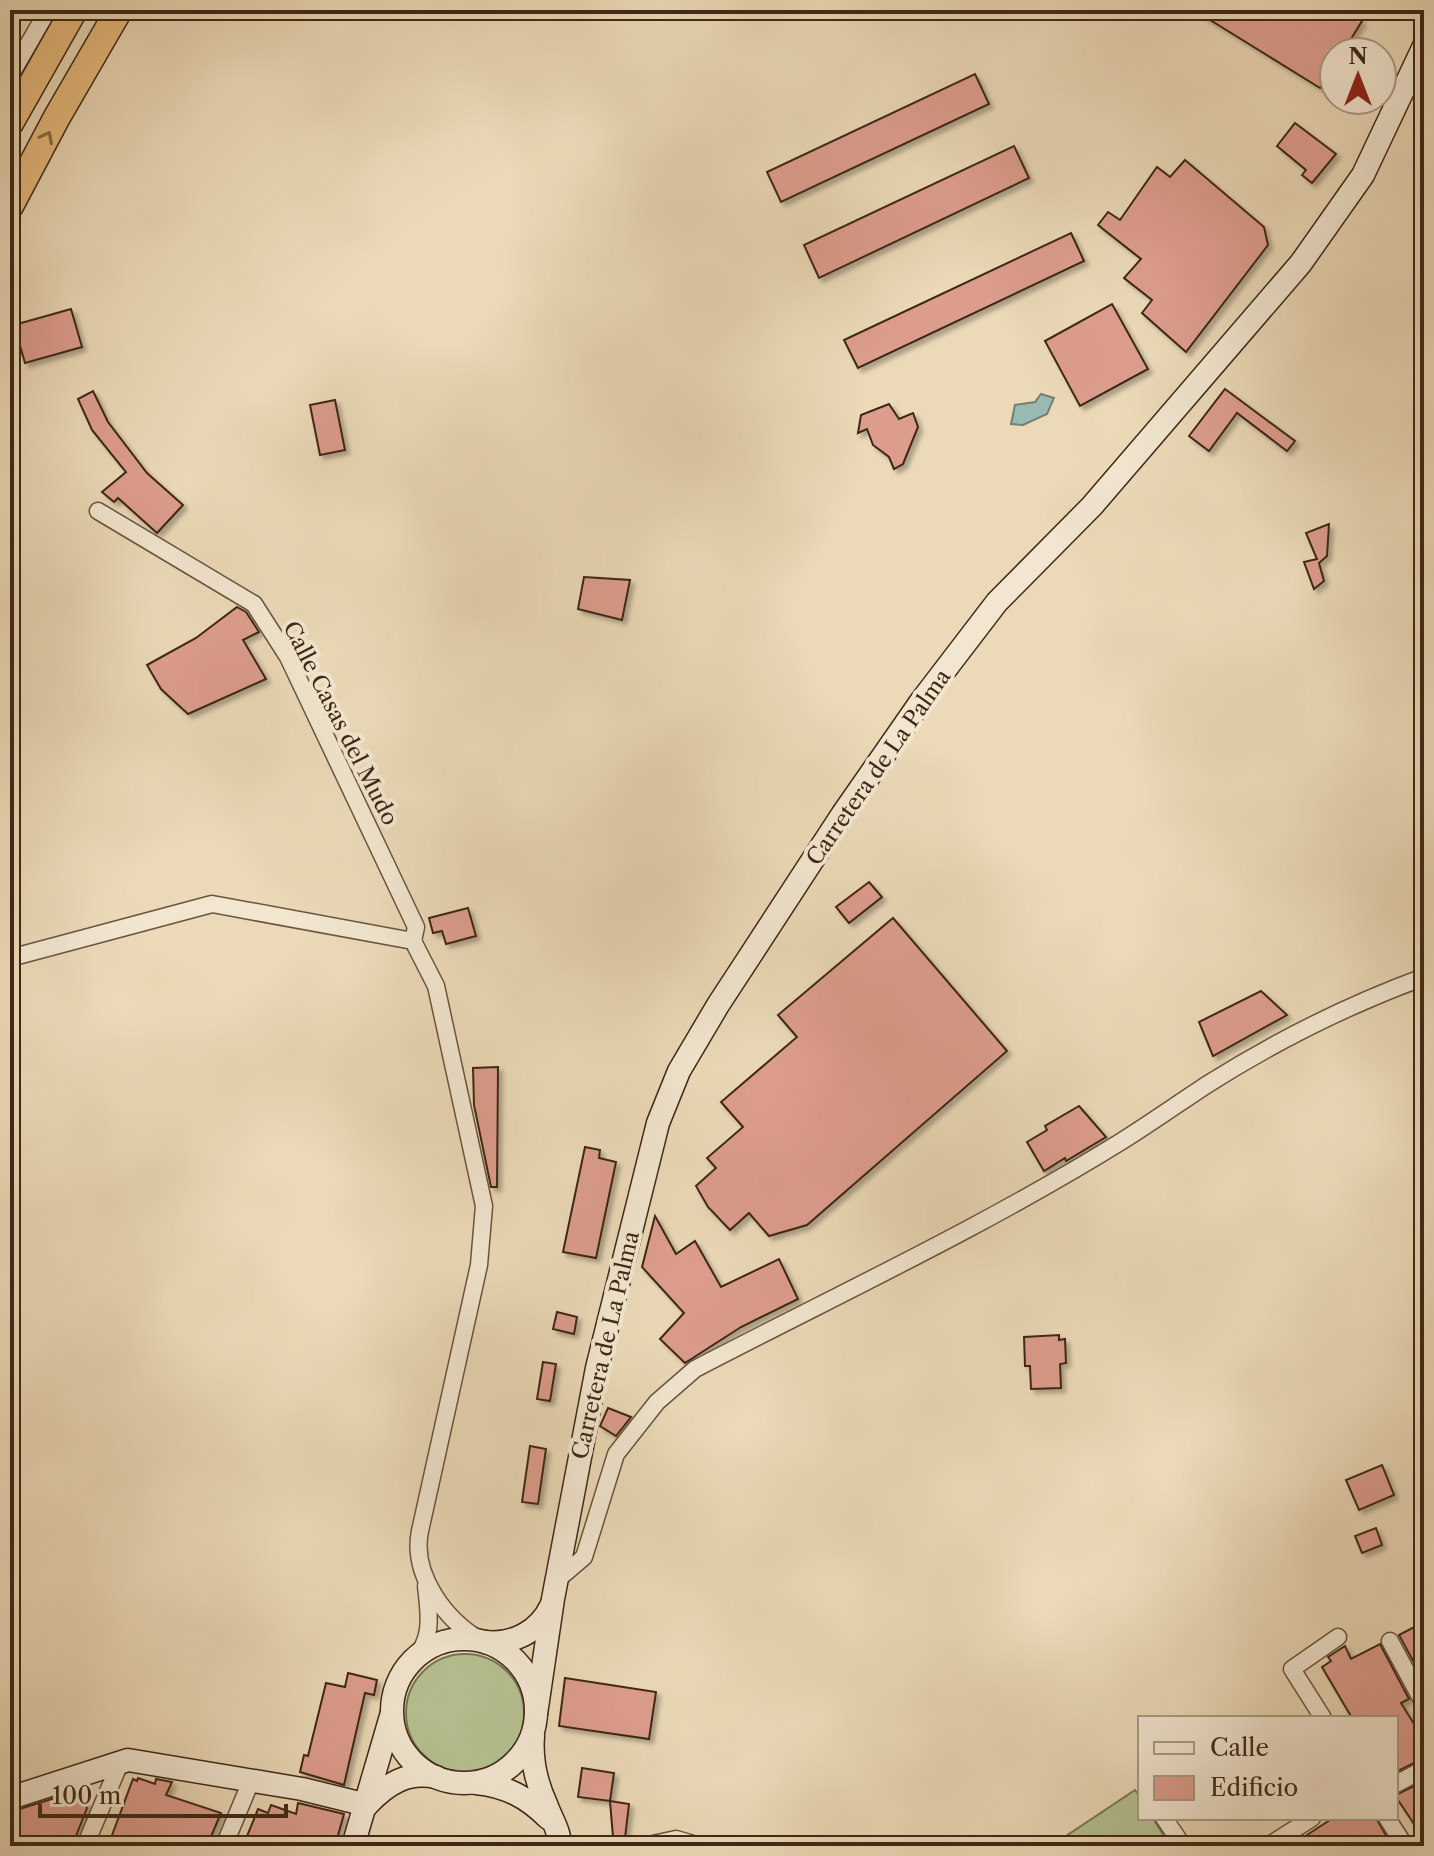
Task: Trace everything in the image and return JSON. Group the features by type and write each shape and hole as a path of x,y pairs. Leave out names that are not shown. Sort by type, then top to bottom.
{"highway":[{"path":"10,123 74,10"},
{"path":"10,206 119,10"}],"main road":[{"name":"Carretera de La Palma","path":"535,1722 555,1590 597,1368 658,1123 679,1071 718,1005 842,815 922,700 987,614 1092,506 1301,263 1363,175 1424,46"},
{"name":"Carretera de La Palma","path":"482,1641 507,1642 519,1638 544,1618 555,1590"},
{"path":"353,1846 367,1805 400,1678 413,1660 430,1648 448,1641 467,1639 482,1641 506,1652 521,1666 534,1694 533,1760 557,1835"},
{"path":"392,1711 395,1732 404,1751 418,1766 436,1777"},
{"path":"467,1783 487,1779 505,1770 519,1757 535,1722"},
{"path":"10,1798 128,1760 302,1789 367,1805"},
{"path":"367,1805 397,1781 415,1775 436,1777 497,1787 522,1796 557,1835"}],"street":[{"path":"10,76 48,10"},
{"name":"Calle Casas del Mudo","path":"98,511 254,604 288,657 416,927 413,941 436,986 484,1206 479,1265 418,1542 418,1555 425,1576 428,1634 424,1647 413,1660"},
{"path":"10,958 212,904 413,941"},
{"path":"555,1590 584,1557 616,1454 657,1402 695,1369 983,1220 1122,1142 1208,1084 1290,1035 1380,993 1424,977"},
{"path":"425,1576 451,1618 460,1628 482,1641"},
{"path":"1322,1716 1292,1669 1338,1637"},
{"path":"1390,1641 1424,1703"},
{"path":"85,1846 120,1763"},
{"path":"1398,1783 1424,1769"},
{"path":"224,1846 251,1781"},
{"path":"1165,1820 1183,1846"},
{"path":"1268,1846 1291,1840 1310,1820"},
{"path":"1388,1820 1405,1846"},
{"path":"643,1845 676,1839 700,1846"}],"green space":[{"path":"465,1654 487,1659 507,1671 519,1691 524,1713 519,1735 507,1755 487,1767 465,1772 443,1767 423,1755 411,1735 406,1713 411,1691 423,1671 443,1659"},
{"path":"1135,1790 1138,1794 1138,1820 1154,1820 1170,1846 1051,1846"}],"water":[{"path":"1041,394 1054,398 1047,414 1023,425 1011,424 1015,405 1035,402"}],"building":[{"path":"1194,10 1344,10 1362,21 1353,36 1318,36 1318,87"},
{"path":"975,74 989,104 781,202 767,172"},
{"path":"1295,123 1336,154 1312,183 1302,175 1306,170 1277,146"},
{"path":"1014,146 1029,178 819,278 804,245"},
{"path":"1185,160 1264,227 1268,245 1186,352 1142,313 1152,300 1124,278 1141,259 1098,225 1108,212 1120,220 1157,167 1170,177"},
{"path":"1071,233 1084,261 858,368 844,340"},
{"path":"1112,304 1148,369 1080,406 1045,341"},
{"path":"71,309 82,347 25,363 14,325"},
{"path":"1225,389 1295,441 1287,451 1237,413 1209,451 1189,436"},
{"path":"93,391 108,422 147,473 183,505 157,533 118,498 114,502 102,492 126,472 92,430 78,399"},
{"path":"335,400 345,450 320,455 310,405"},
{"path":"889,404 899,419 913,413 918,427 903,464 894,469 889,457 873,445 867,429 858,433 861,415"},
{"path":"1329,524 1327,556 1319,563 1324,581 1314,589 1304,562 1317,559 1306,533"},
{"path":"584,577 630,580 622,620 578,609"},
{"path":"237,607 246,612 259,632 243,640 266,679 188,714 161,689 147,665 196,638"},
{"path":"869,882 882,897 849,923 836,907"},
{"path":"468,908 476,936 446,944 442,931 433,933 429,918"},
{"path":"893,918 1007,1051 807,1225 769,1236 749,1213 730,1230 708,1207 696,1186 716,1168 707,1158 743,1127 721,1102 797,1037 778,1015"},
{"path":"1261,991 1287,1015 1213,1056 1199,1022"},
{"path":"498,1067 497,1187 491,1187 474,1105 473,1068"},
{"path":"1079,1106 1106,1137 1044,1171 1027,1142 1047,1130 1045,1126"},
{"path":"585,1147 600,1150 599,1158 616,1162 596,1258 563,1252"},
{"path":"655,1216 676,1254 695,1241 721,1287 779,1259 798,1299 741,1327 685,1363 660,1339 684,1313 642,1267"},
{"path":"557,1312 577,1317 574,1334 553,1329"},
{"path":"1059,1335 1059,1340 1065,1339 1066,1363 1060,1364 1061,1388 1031,1389 1030,1366 1025,1366 1024,1337"},
{"path":"543,1362 556,1364 550,1401 537,1399"},
{"path":"608,1408 631,1417 616,1436 600,1426"},
{"path":"530,1446 546,1449 538,1504 522,1502"},
{"path":"1382,1465 1394,1495 1359,1510 1346,1480"},
{"path":"1376,1528 1382,1545 1362,1553 1355,1536"},
{"path":"1418,1625 1424,1637 1424,1681 1399,1635"},
{"path":"1380,1644 1409,1699 1401,1703 1424,1740 1424,1758 1398,1771 1398,1716 1351,1716 1322,1667 1331,1661 1328,1657 1345,1646 1351,1659"},
{"path":"348,1673 377,1680 374,1695 365,1693 344,1785 300,1772 304,1755 308,1756 326,1683 345,1687"},
{"path":"565,1678 656,1692 649,1739 559,1726"},
{"path":"582,1768 614,1773 610,1801 578,1797"},
{"path":"138,1778 155,1784 156,1779 172,1782 166,1795 221,1813 207,1846 108,1846 133,1779 137,1781"},
{"path":"1424,1781 1424,1839 1398,1800 1398,1794"},
{"path":"74,1792 82,1796 87,1808 72,1846 10,1846 10,1812"},
{"path":"610,1801 629,1804 625,1838 613,1837"},
{"path":"298,1803 344,1814 335,1846 243,1846 258,1809 268,1813 271,1805 296,1814"},
{"path":"1330,1820 1377,1820 1392,1846 1315,1846 1307,1835"}]}
